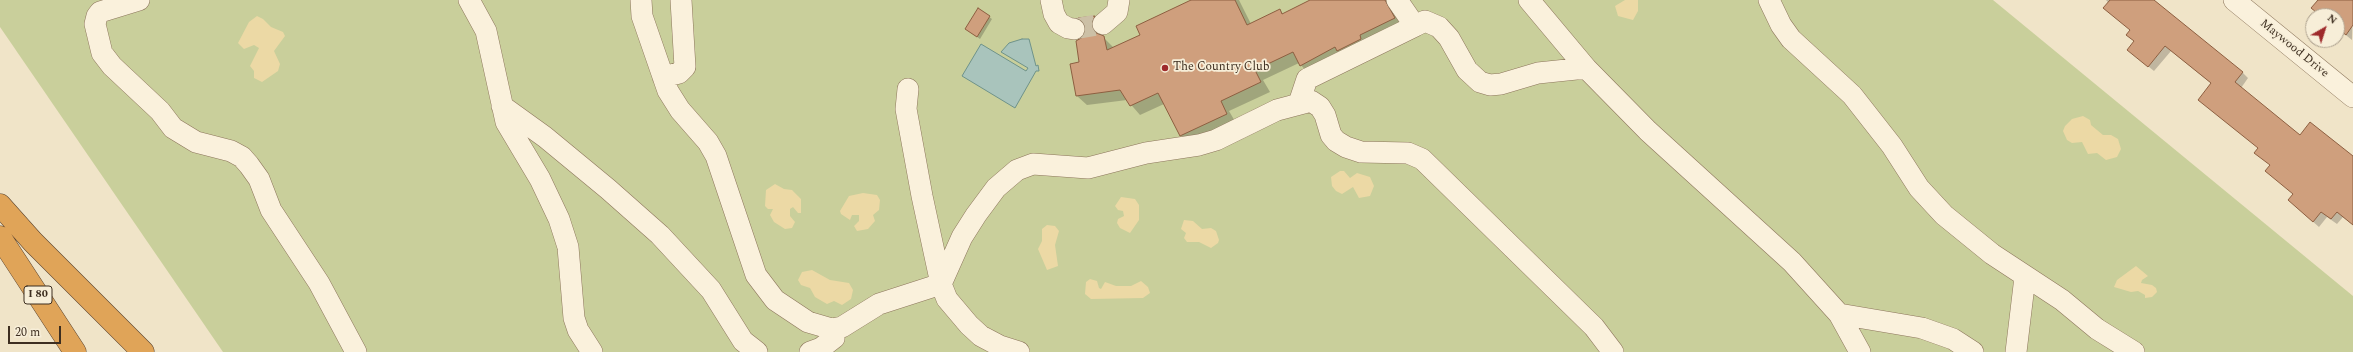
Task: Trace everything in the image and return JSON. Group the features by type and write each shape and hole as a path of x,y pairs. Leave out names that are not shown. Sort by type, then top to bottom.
{"highway":[{"path":"0,205 33,242 143,352"},
{"name":"I 80","path":"0,237 75,352"}],"street":[{"path":"139,0 100,12 97,16 95,24 102,53 112,66 160,111 173,128 196,142 231,151 242,157 249,165 259,179 271,210 318,283 356,352"},
{"path":"469,0 486,32 506,122 540,179 559,219 568,247 574,318 578,330 592,352"},
{"path":"641,0 642,16 662,77 674,101 708,142 716,156 756,275 765,289 775,300 808,322 832,329 842,327 879,304 941,284 962,237 976,215 996,188 1017,170 1033,164 1088,168 1146,153 1199,145 1216,140 1277,110 1311,101 1320,106 1325,115 1331,135 1346,147 1361,152 1408,153 1422,159 1594,327 1613,352"},
{"path":"662,77 679,73 685,67 681,0"},
{"path":"1051,0 1054,14 1059,23 1068,28 1074,29"},
{"path":"1102,24 1117,12 1119,0"},
{"path":"1397,0 1415,26"},
{"path":"1529,0 1615,100 1792,262 1839,314 1860,352"},
{"path":"1769,0 1781,25 1791,39 1852,95 1892,146 1919,188 1969,237 2025,277 2062,300 2097,329 2134,352"},
{"name":"Maywood Drive","path":"2234,0 2353,97"},
{"path":"1299,103 1303,86 1308,79 1425,22 1439,27 1449,38 1473,78 1490,85 1501,84 1538,72 1586,68"},
{"path":"908,89 906,109 922,196 941,284 947,299 969,326 981,336 1000,346 1019,352"},
{"path":"502,106 545,137 648,223 693,269 711,290 738,335 757,352"},
{"path":"2016,352 2025,277"},
{"path":"1839,314 1900,323 1922,328 1953,339 1973,352"},
{"path":"810,352 821,348 834,338 832,329"}],"green space":[{"path":"0,0 1993,0 2353,296 2353,352 223,352 0,27"}],"sand":[{"path":"1625,0 1638,0 1638,11 1633,20 1618,16 1615,6"},
{"path":"257,16 263,19 271,27 283,32 285,36 274,51 280,64 278,71 262,82 254,78 254,71 250,66 259,48 254,45 244,49 238,43 249,22"},
{"path":"2083,116 2090,120 2091,125 2103,135 2111,135 2118,139 2121,149 2117,157 2106,160 2097,153 2088,154 2082,142 2072,143 2067,140 2063,131 2065,126 2072,119"},
{"path":"1340,171 1344,171 1350,178 1357,173 1370,177 1374,186 1370,196 1359,198 1353,187 1342,194 1336,191 1332,186 1331,177"},
{"path":"775,184 784,189 792,190 801,199 801,213 798,213 793,207 790,209 790,216 795,222 792,228 785,229 774,222 770,215 773,209 768,209 765,206 766,190"},
{"path":"863,193 877,195 880,200 879,210 873,215 875,221 868,229 857,231 854,226 859,221 859,215 852,215 850,220 841,214 840,211 849,196"},
{"path":"1121,197 1135,199 1139,205 1139,220 1130,233 1120,228 1117,223 1118,219 1124,216 1123,211 1118,210 1115,206"},
{"path":"1184,220 1193,221 1202,229 1211,228 1216,231 1219,240 1218,243 1211,248 1199,242 1187,242 1184,238 1186,233 1181,229"},
{"path":"1047,225 1055,226 1059,231 1055,245 1058,266 1047,270 1038,249 1042,241 1042,229"},
{"path":"2136,266 2148,276 2142,280 2141,283 2152,285 2156,288 2157,292 2152,297 2145,298 2145,295 2138,291 2131,292 2114,287 2117,280"},
{"path":"812,270 830,280 849,283 853,290 851,299 842,305 834,301 827,304 815,297 810,288 801,285 798,280 802,272"},
{"path":"1090,279 1097,281 1099,288 1101,289 1105,282 1116,286 1131,286 1141,281 1148,287 1150,293 1143,298 1091,299 1085,294 1086,282"}],"water":[{"path":"1022,39 1029,39 1036,66 1038,65 1039,71 1036,71 1015,108 962,76 981,44 1026,71 1028,68 1001,52 1009,43"}],"building":[{"name":"The Country Club","path":"1191,0 1235,0 1247,25 1280,9 1282,14 1310,0 1385,0 1395,18 1360,35 1361,39 1337,51 1335,47 1300,66 1293,52 1255,70 1261,82 1221,101 1227,114 1180,136 1158,93 1130,106 1120,90 1076,96 1070,64 1079,62 1076,41 1083,37 1086,31 1085,24 1078,18 1095,16 1091,27 1094,32 1104,36 1107,50 1140,35 1136,26"},
{"path":"2110,0 2154,0 2243,72 2235,82 2300,135 2310,122 2353,156 2353,225 2337,212 2331,219 2321,212 2313,222 2288,200 2293,194 2265,171 2270,165 2254,153 2258,148 2198,100 2211,83 2165,46 2148,67 2127,50 2134,41 2126,35 2130,30 2103,8"},
{"path":"2318,0 2353,0 2353,25 2346,35 2345,34 2345,8 2311,8"},
{"path":"978,8 990,16 977,37 965,29"}],"tunnel":[{"path":"1074,29 1103,24"}],"place":[{"name":"The Country Club","path":"1165,68"}]}
